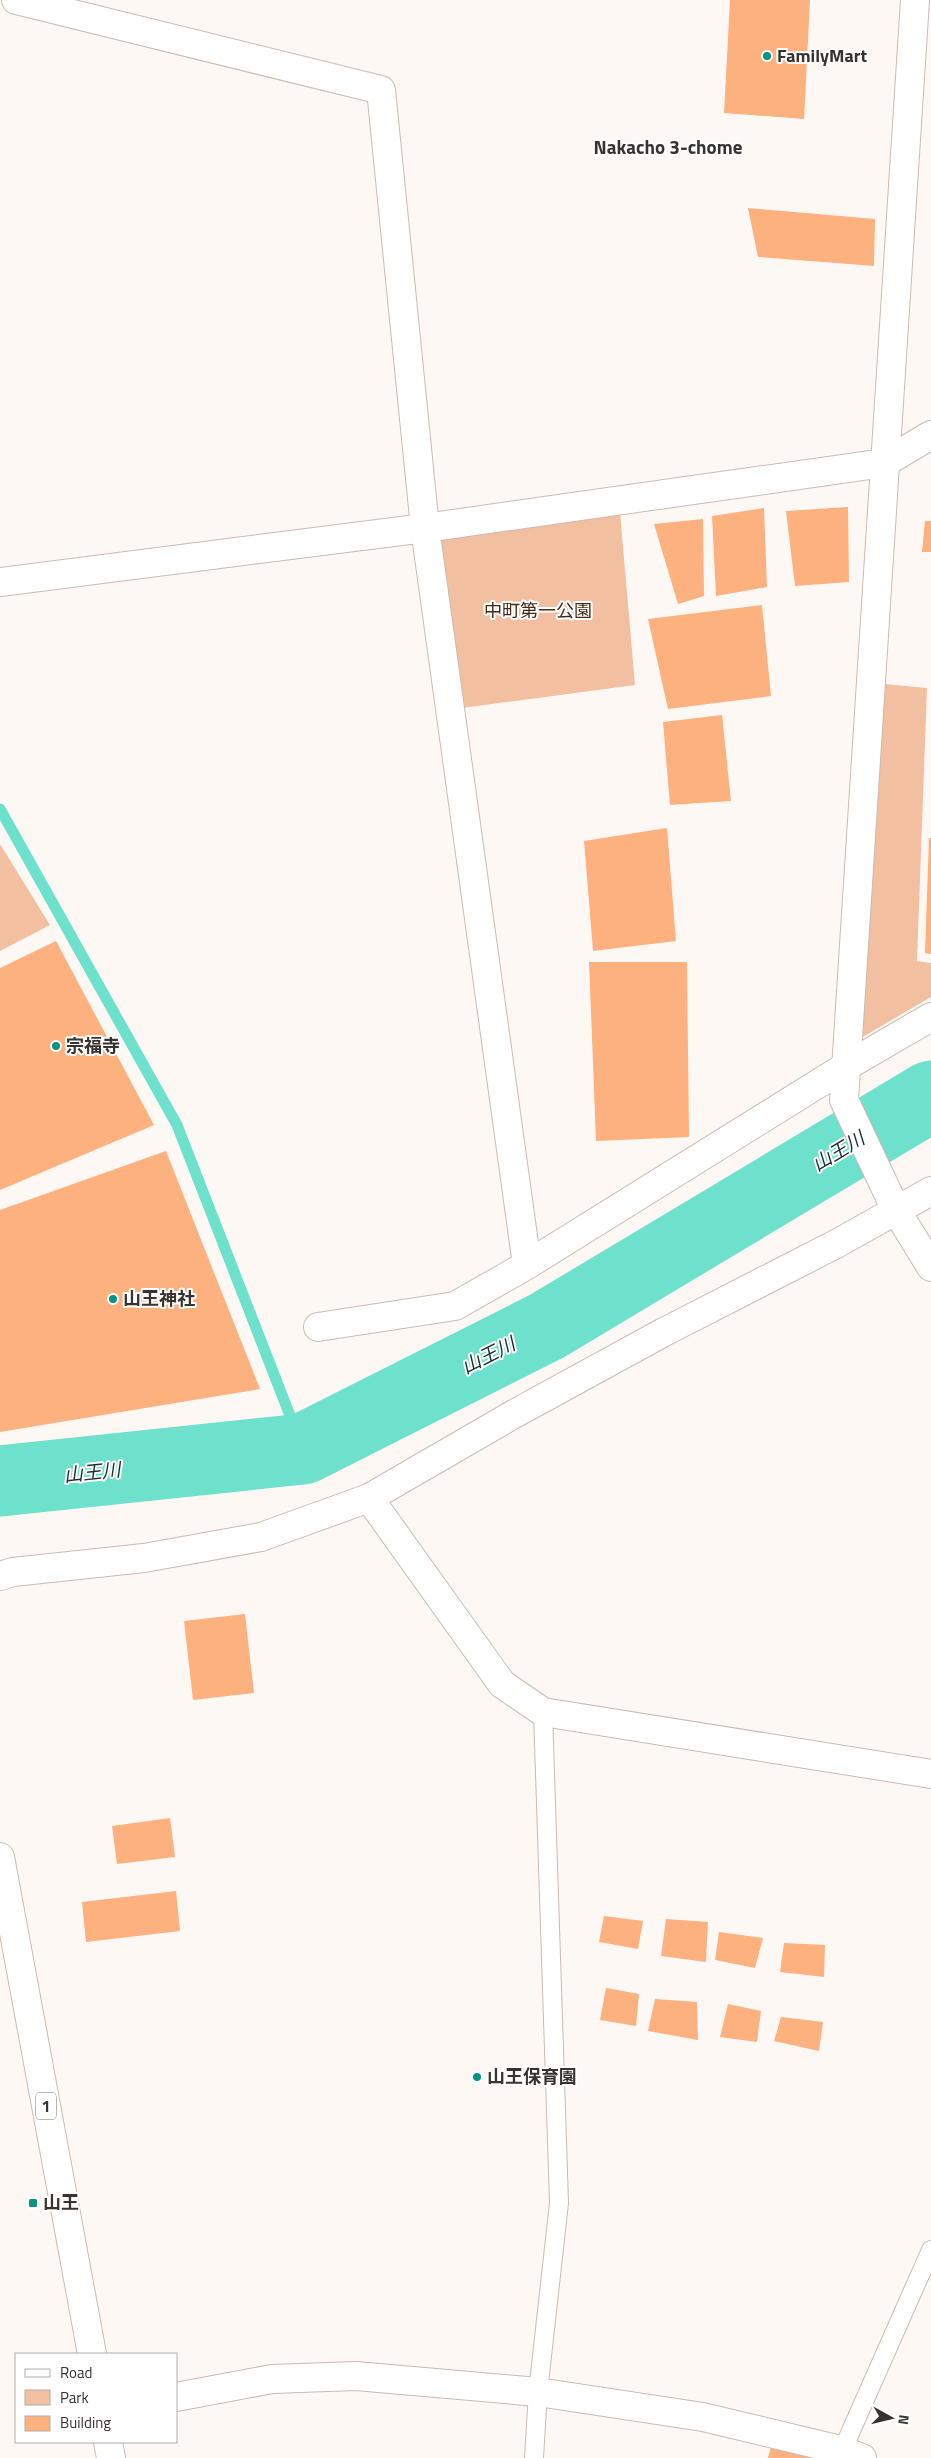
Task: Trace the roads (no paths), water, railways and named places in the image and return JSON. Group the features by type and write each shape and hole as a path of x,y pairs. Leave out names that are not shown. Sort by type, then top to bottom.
{"main road":[{"path":"16,0 49,4 381,90 425,528 527,1265"},
{"path":"915,0 844,1100 896,1210 931,1267"},
{"path":"0,582 425,528 884,463 931,436"},
{"path":"318,1327 455,1306 527,1265 845,1066 931,1017"},
{"path":"0,1576 13,1572 144,1558 261,1537 369,1498 514,1414 931,1191"},
{"path":"369,1498 502,1684 543,1712 931,1774"},
{"name":"1","path":"0,1857 92,2353"},
{"path":"178,2397 272,2378 356,2376 538,2392 703,2417 847,2455"},
{"path":"108,2443 111,2458"}],"lane":[{"path":"534,2458 538,2392 559,2203 543,1712"},
{"path":"847,2455 931,2250"}],"waterway":[{"path":"0,809 177,1125 303,1449"},
{"name":"山王川","path":"0,1481 303,1449 547,1326 931,1096"}],"place":[{"name":"FamilyMart","path":"767,56"},
{"name":"宗福寺","path":"56,1046"},
{"name":"山王神社","path":"113,1299"},
{"name":"山王保育園","path":"477,2077"},
{"name":"山王","path":"33,2203"}],"district":[{"name":"Nakacho 3-chome","path":"668,147"}],"park label":[{"name":"中町第一公園","path":"538,611"}]}
